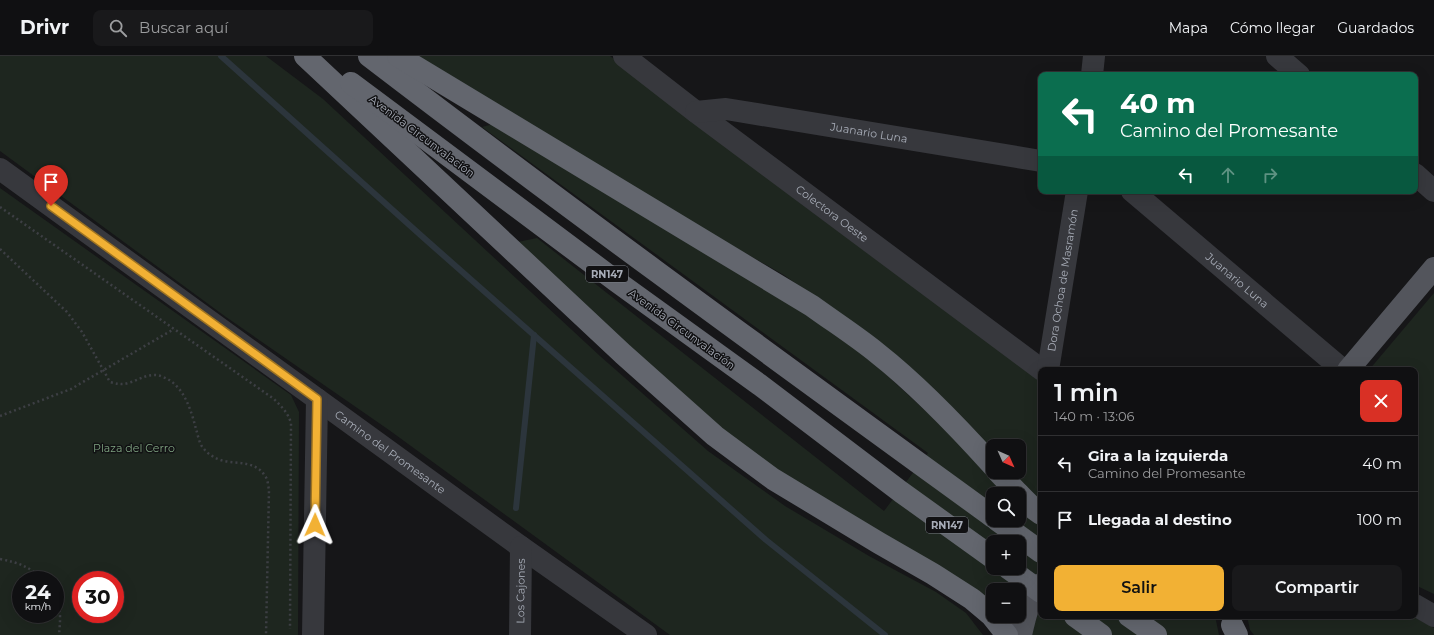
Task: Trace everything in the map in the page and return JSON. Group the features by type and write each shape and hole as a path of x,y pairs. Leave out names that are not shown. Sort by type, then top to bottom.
{"highway":[{"path":"305,56 623,354 715,436 773,479 872,539 934,574 972,599 991,615 1008,635"},
{"name":"Avenida Circunvalación","path":"314,56 616,281 760,385 901,492 986,553"},
{"name":"RN147","path":"369,56 775,360 986,512"},
{"path":"398,56 812,306 877,353 924,394 986,458"},
{"path":"1005,479 1012,487"},
{"path":"1026,501 1038,512"},
{"path":"1007,527 1038,550"},
{"path":"1018,575 1038,590"},
{"path":"1079,619 1101,635"},
{"path":"1133,619 1156,635"}],"main road":[{"path":"1351,367 1434,268"},
{"path":"1021,635 1025,613 1038,588"}],"street":[{"name":"Colectora Oeste","path":"624,56 696,112 1038,367"},
{"path":"1092,72 1094,56"},
{"path":"1277,56 1296,72"},
{"name":"Juanario Luna","path":"696,112 726,109 1038,161"},
{"name":"Camino del Promesante","path":"0,169 520,547 646,635"},
{"path":"1418,177 1434,191"},
{"name":"Dora Ochoa de Masramón","path":"1049,367 1077,194"},
{"name":"Juanario Luna","path":"1136,194 1339,367"},
{"path":"313,635 317,399"},
{"name":"Los Cajones","path":"520,547 520,635"},
{"path":"1418,607 1434,616"}],"path":[{"path":"0,206 274,399 289,416 291,423 290,635"},
{"path":"0,249 67,312 82,332 110,382 119,384 128,383 145,376 163,376 175,384 186,398 191,409 202,447 210,455 224,461 245,463 256,466 266,476 269,490 266,635"},
{"path":"0,416 71,389 174,329"},
{"path":"0,559 15,562 35,571"},
{"path":"59,635 60,623"}],"green space":[{"path":"0,56 266,56 323,99 600,356 708,451 785,506 869,556 936,592 966,613 983,635 670,635 389,430 226,317 0,151"},
{"path":"416,56 610,56 804,206 1038,379 1038,505 1026,492 1026,487 1021,487 1014,479 1026,479 1026,439 986,439 986,451 867,335 784,275 664,207"},
{"path":"497,123 806,314 863,353 944,428 986,473 986,479 991,479 999,487 986,487 986,527 1026,527 1026,513 1038,523 1038,573 1026,588 1026,583 986,583 986,604 732,441 513,243 537,238 884,511 928,453 482,127"},
{"name":"Plaza del Cerro","path":"0,188 291,395 299,412 298,635 0,635"},
{"path":"1434,293 1434,594 1418,586 1418,367 1372,367"},
{"path":"1038,613 1038,619 1216,619 1219,635 1031,635"},
{"path":"1248,619 1418,619 1434,628 1434,635 1254,635 1250,630"}],"waterway":[{"path":"221,56 425,239 766,540 885,635"},
{"path":"516,508 534,335"}],"route":[{"path":"51,206 317,399 315,525"}]}
